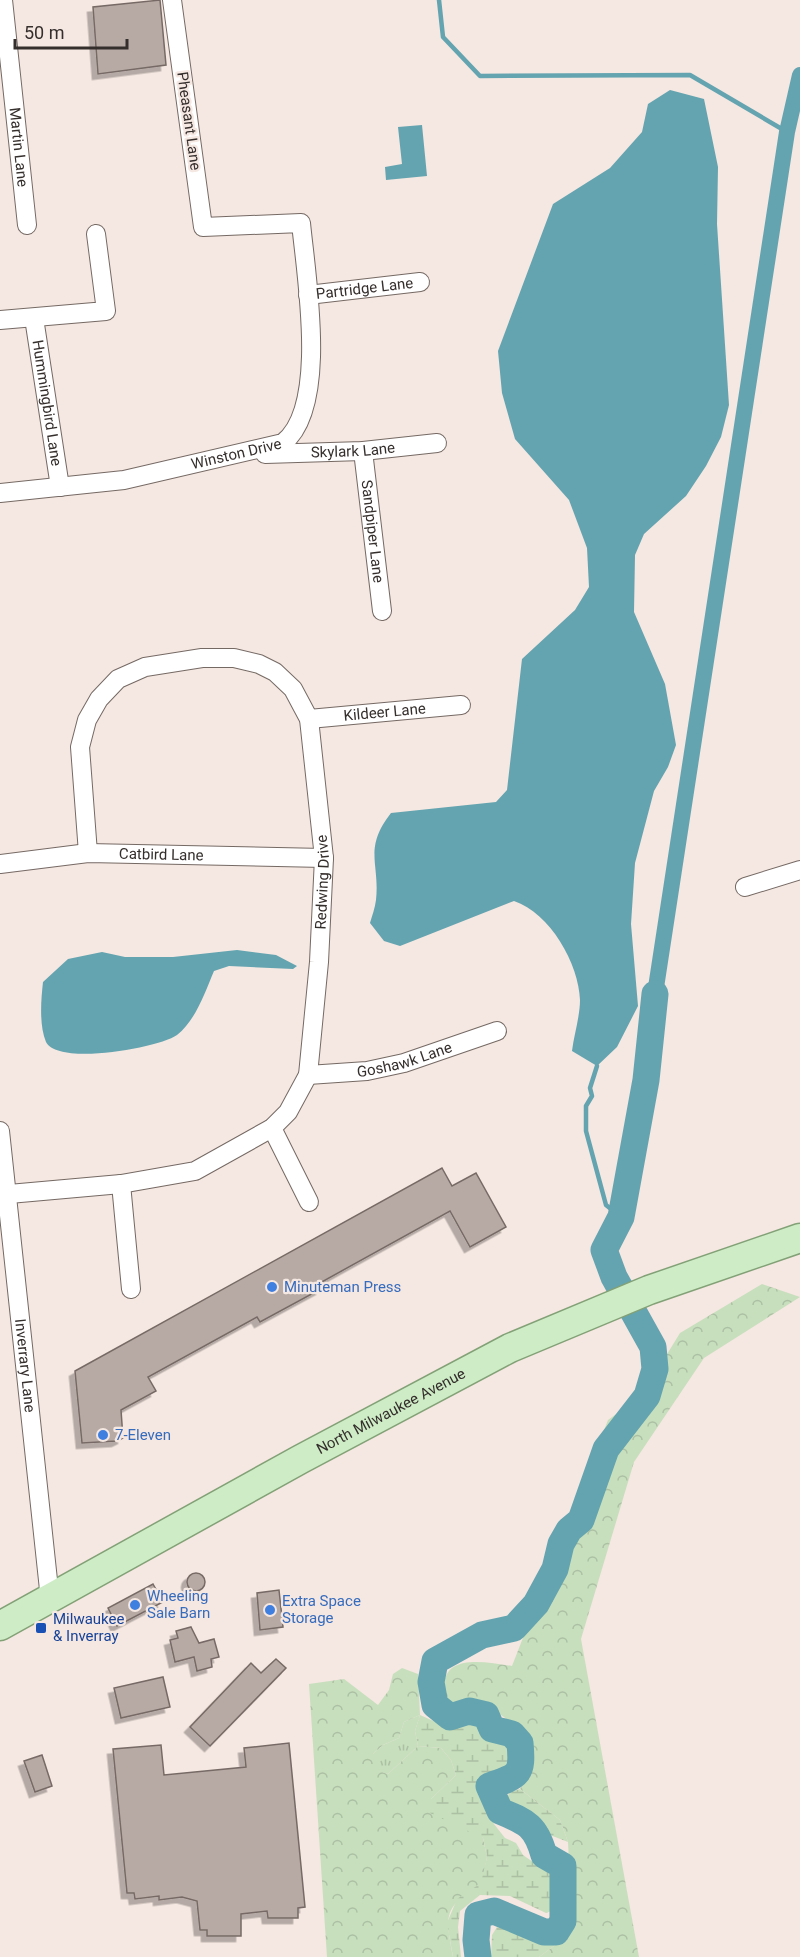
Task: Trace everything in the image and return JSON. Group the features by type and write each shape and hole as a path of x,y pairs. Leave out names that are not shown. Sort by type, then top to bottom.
{"main road":[{"name":"North Milwaukee Avenue","path":"0,1626 510,1348 649,1290 800,1238"}],"street":[{"name":"Martin Lane","path":"3,0 27,225"},
{"name":"Pheasant Lane","path":"172,0 203,227 301,223"},
{"name":"Winston Drive","path":"0,493 124,480 283,443 293,435 302,417 312,340 301,223"},
{"path":"0,320 106,311 96,234"},
{"name":"Partridge Lane","path":"308,295 420,282"},
{"name":"Hummingbird Lane","path":"34,318 60,486"},
{"name":"Skylark Lane","path":"234,454 363,452 437,443"},
{"name":"Sandpiper Lane","path":"363,452 382,611"},
{"name":"Redwing Drive","path":"9,1194 121,1184 195,1171 272,1128 288,1112 308,1075 319,962 324,858 309,719 293,689 275,672 259,664 234,658 202,658 145,667 118,679 99,699 87,720 80,747 88,853"},
{"name":"Kildeer Lane","path":"309,719 461,705"},
{"name":"Catbird Lane","path":"0,864 88,853 324,858"},
{"path":"746,887 800,870"},
{"name":"Goshawk Lane","path":"308,1075 367,1071 404,1063 497,1031"},
{"path":"272,1128 309,1202"},
{"name":"Inverrary Lane","path":"0,1131 9,1194 50,1599"},
{"path":"121,1184 131,1289"}],"green space":[{"path":"762,1284 800,1297 704,1358 634,1462 581,1639 639,1957 539,1957 562,1940 572,1918 568,1842 560,1820 520,1789 529,1773 530,1758 519,1732 504,1717 487,1707 446,1701 444,1685 447,1674 453,1667 463,1663 487,1662 512,1666 608,1420 642,1395 680,1333"},
{"path":"402,1668 418,1674 420,1715 404,1722 399,1738 383,1745 373,1754 373,1769 388,1774 418,1746 441,1748 451,1760 456,1775 431,1799 483,1838 487,1857 482,1883 460,1899 450,1913 448,1921 453,1957 327,1957 309,1684 344,1679 378,1705 389,1690 393,1674"},
{"path":"420,1715 415,1731 418,1746 388,1774 373,1770 373,1754 383,1745 399,1738 404,1722"},
{"path":"420,1715 447,1727 469,1722 476,1724 511,1748 513,1758 506,1772 484,1780 482,1787 484,1802 494,1824 505,1838 516,1843 523,1855 550,1874 553,1890 551,1911 546,1913 510,1896 480,1895 460,1911 458,1927 461,1957 453,1957 447,1923 457,1899 481,1883 487,1857 483,1838 430,1813 431,1799 456,1775 451,1760 441,1748 418,1746 415,1731"},
{"path":"520,1789 560,1820 568,1842 550,1835 529,1813 509,1802 507,1797 510,1792"},
{"path":"497,1927 545,1941 562,1940 539,1957 491,1957 492,1935"}],"water":[{"path":"670,90 704,99 718,167 717,224 729,405 721,437 706,466 686,496 644,534 635,555 634,612 665,684 676,745 668,767 654,791 635,863 631,924 638,1006 617,1047 597,1066 572,1051 580,1006 578,986 568,956 550,928 539,916 514,901 400,946 384,941 370,923 377,887 374,856 377,837 391,813 496,802 507,790 522,659 575,610 589,587 587,548 569,500 515,439 502,393 498,351 553,204 610,168 642,132 648,104"},
{"path":"422,125 427,176 386,180 385,167 402,164 398,127"},
{"path":"237,950 276,955 297,966 293,969 229,966 214,971 190,1022 177,1035 151,1045 88,1054 54,1049 46,1042 41,1020 43,982 68,959 102,952 125,957 173,957"}],"building":[{"path":"160,0 166,65 98,74 93,7"},
{"path":"442,1168 452,1186 476,1173 506,1227 470,1247 450,1211 318,1284 321,1289 260,1322 257,1317 148,1377 156,1391 121,1410 123,1438 117,1441 82,1443 75,1371"},
{"path":"196,1573 202,1576 205,1582 202,1588 196,1591 190,1588 187,1582 190,1576"},
{"name":"Wheeling Sale Barn","path":"153,1584 163,1602 117,1626 108,1608"},
{"name":"Extra Space Storage","path":"279,1590 283,1627 260,1630 257,1593"},
{"path":"191,1627 199,1643 214,1639 219,1657 211,1659 212,1667 197,1671 194,1657 175,1662 170,1640 178,1638 176,1631"},
{"path":"276,1659 286,1668 210,1746 190,1727 251,1663 261,1673"},
{"path":"163,1677 170,1707 121,1718 114,1688"},
{"path":"289,1743 305,1907 298,1908 298,1918 268,1918 267,1911 241,1914 241,1936 207,1936 207,1930 200,1930 197,1901 182,1897 159,1900 159,1896 135,1899 134,1893 127,1893 113,1749 161,1745 164,1775 246,1767 244,1748"},
{"path":"42,1755 52,1786 35,1792 24,1761"}],"waterway":[{"path":"439,0 443,37 480,76 690,75 787,132"},
{"path":"655,994 787,132 800,75"},
{"path":"478,1957 476,1940 478,1915 494,1911 544,1932 556,1932 563,1921 563,1866 544,1855 538,1837 529,1826 500,1811 489,1786 507,1780 517,1773 521,1762 520,1743 512,1734 492,1729 486,1715 469,1711 450,1717 435,1705 431,1682 435,1661 482,1635 514,1628 536,1604 555,1569 561,1544 569,1530 581,1520 606,1449 647,1396 655,1369 653,1347 614,1277 604,1250 621,1217 646,1080 655,994"},
{"path":"597,1066 590,1088 592,1096 586,1106 586,1131 606,1205 621,1217"}],"place":[{"name":"Minuteman Press","path":"272,1287"},
{"name":"7-Eleven","path":"103,1435"},
{"name":"Wheeling Sale Barn","path":"135,1605"},
{"name":"Extra Space Storage","path":"270,1610"},
{"name":"Milwaukee & Inverray","path":"41,1628"}]}
